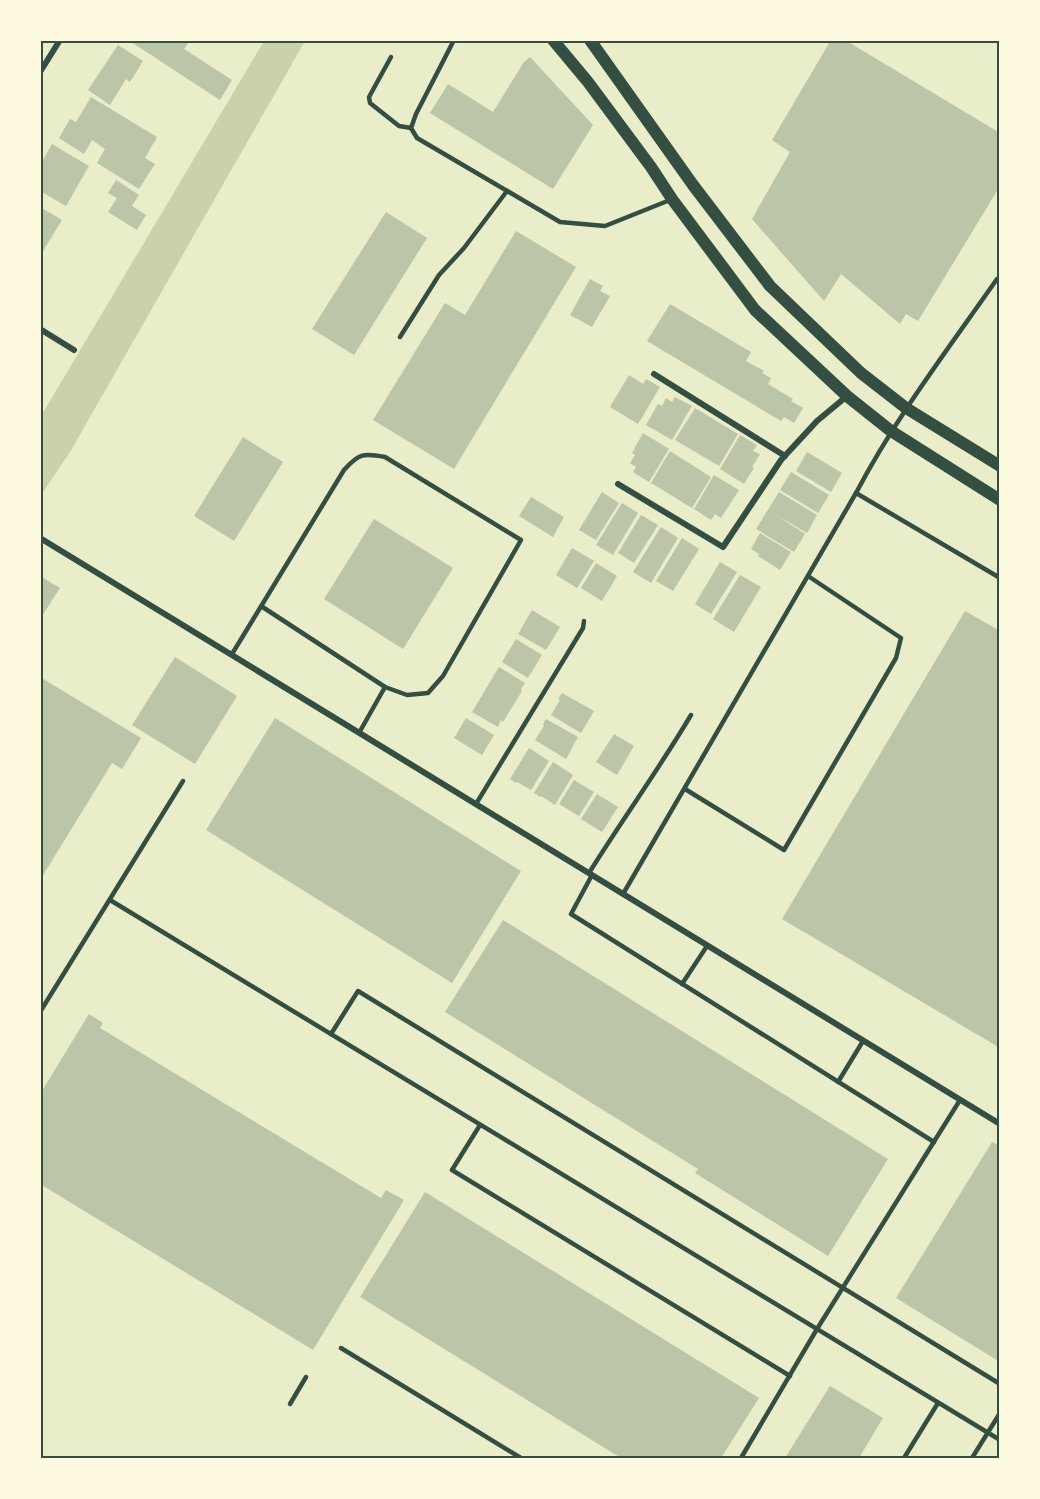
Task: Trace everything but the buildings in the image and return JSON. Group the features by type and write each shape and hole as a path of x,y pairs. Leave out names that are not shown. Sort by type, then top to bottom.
{"main road":[{"path":"553,40 588,82 755,310 847,396 891,432 999,500"},
{"path":"590,40 693,184 770,286 861,373 906,408 999,466"}],"street":[{"path":"40,72 60,40"},
{"path":"40,329 74,350"},
{"path":"654,374 785,456"},
{"path":"618,483 723,547 785,456 817,421 847,396"},
{"path":"40,538 999,1124"}],"lane":[{"path":"411,128 454,40"},
{"path":"391,57 369,97 370,103 399,126 411,128 417,138 560,222 605,226 672,199"},
{"path":"400,338 439,275 464,248 507,191"},
{"path":"623,894 856,493 873,459 997,279 999,281"},
{"path":"232,654 261,606 344,470 354,459 367,453 385,457 521,540 443,676 428,693 407,695 385,687 261,606"},
{"path":"856,493 999,578"},
{"path":"685,789 784,850 896,658 901,638 808,576"},
{"path":"476,804 583,628 584,621"},
{"path":"359,733 385,687"},
{"path":"691,715 591,874 571,914 934,1142"},
{"path":"40,1012 183,782"},
{"path":"110,900 999,1440"},
{"path":"682,984 707,945"},
{"path":"331,1034 358,991 999,1384"},
{"path":"838,1082 863,1041"},
{"path":"741,1458 817,1329 960,1100"},
{"path":"480,1125 452,1170 790,1376"},
{"path":"340,1348 521,1458"},
{"path":"290,1404 306,1377"},
{"path":"904,1458 938,1403"},
{"path":"972,1458 999,1413"}],"green space":[{"path":"264,41 305,41 70,452 41,495 41,416"}]}
